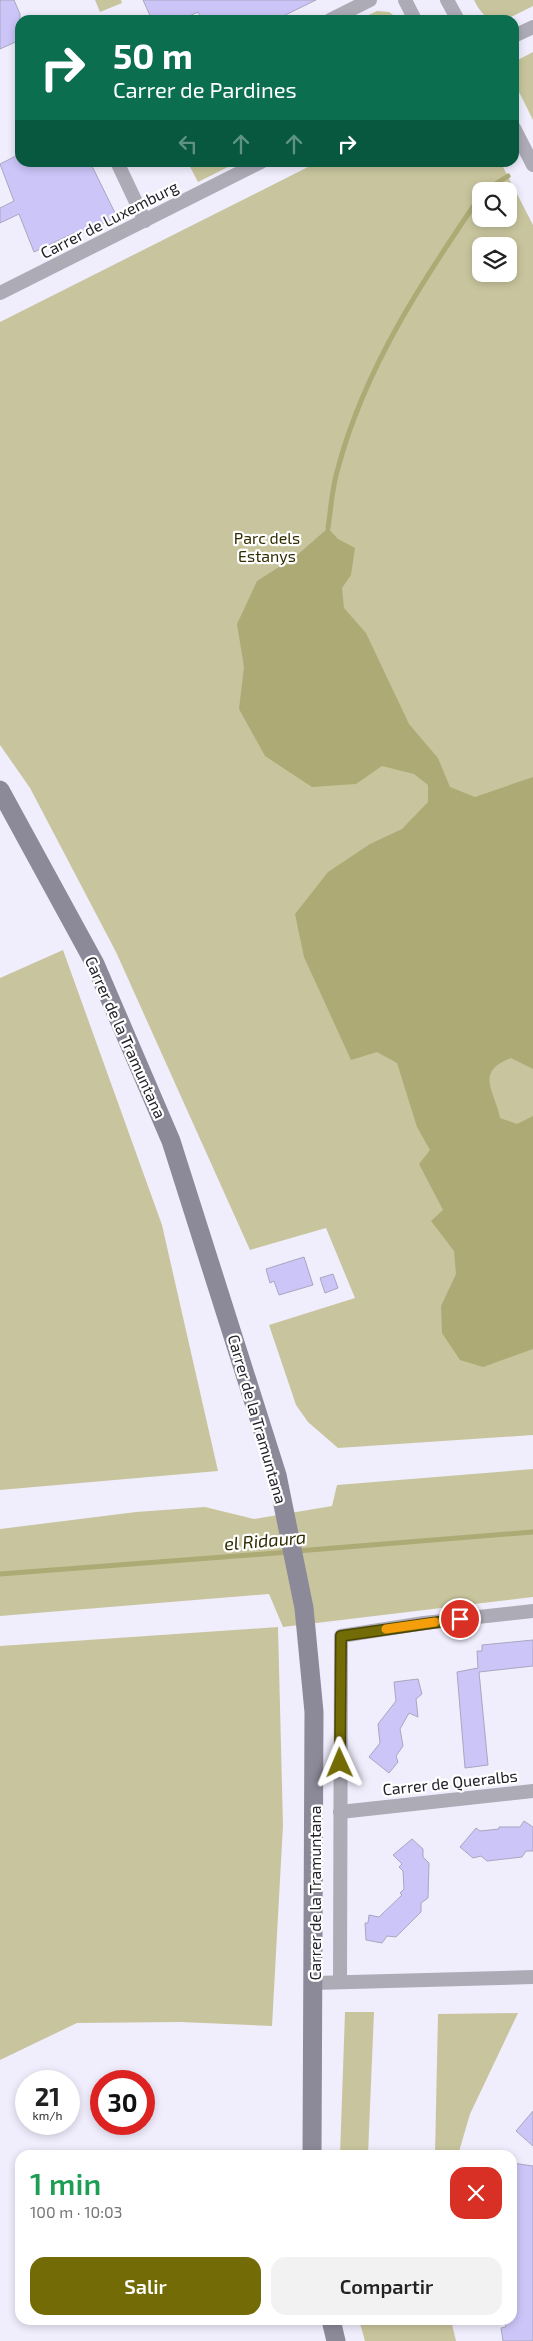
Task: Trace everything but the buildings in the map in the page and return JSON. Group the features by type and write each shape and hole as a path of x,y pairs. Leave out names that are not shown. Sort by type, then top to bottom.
{"main road":[{"name":"Carrer de la Tramuntana","path":"0,790 95,964 171,1141 277,1475 304,1608 314,1712 312,2150"},
{"path":"332,2325 336,2341"}],"street":[{"path":"340,15 370,0"},
{"path":"405,0 412,15"},
{"path":"447,0 455,15"},
{"path":"519,33 533,26"},
{"path":"519,138 533,165"},
{"path":"119,167 145,221"},
{"name":"Carrer de Luxemburg","path":"0,293 251,167"},
{"path":"340,1982 341,1636 424,1623 533,1611"},
{"name":"Carrer de Queralbs","path":"340,1812 533,1791"},
{"path":"314,1983 533,1977"}],"green space":[{"path":"95,0 121,0 122,3 100,12"},
{"path":"474,0 533,0 533,6 515,15 484,15"},
{"path":"377,11 389,12 393,15 369,15"},
{"path":"533,52 533,120 519,92 519,59"},
{"path":"190,167 228,167 198,182"},
{"name":"Parc dels Estanys","path":"308,167 503,167 511,182 472,182 472,227 517,227 517,194 533,225 533,1435 338,1448 308,1422 296,1405 269,1325 355,1298 326,1228 250,1250 116,952 30,788 0,745 0,322"},
{"path":"63,950 162,1225 218,1471 0,1490 0,978"},
{"path":"533,1469 533,1597 283,1627 269,1594 0,1616 0,1529 136,1512 205,1507 254,1519 332,1506 337,1485"},
{"path":"278,1627 283,1825 272,2026 180,2022 77,2023 0,2060 0,1646"},
{"path":"345,2012 374,2012 368,2150 340,2150"},
{"path":"518,2013 470,2114 459,2150 435,2150 438,2014"},
{"path":"360,2325 452,2325 456,2341 365,2341"}],"shaded area":[{"path":"328,528 338,539 355,548 351,575 342,588 344,608 366,633 409,724 438,758 450,787 475,797 533,777 533,1069 511,1058 499,1064 493,1070 490,1084 500,1118 517,1124 533,1116 533,1349 483,1367 460,1360 442,1333 441,1306 456,1274 454,1251 431,1221 443,1210 419,1164 430,1150 417,1127 397,1063 377,1052 351,1060 304,957 295,914 328,872 370,844 402,829 428,802 428,785 414,774 382,766 356,784 312,787 265,756 239,709 244,667 237,624 257,581 296,556"}],"waterway":[{"path":"498,182 508,176"},
{"path":"328,528 336,475 364,395 380,360 417,292 472,208"},
{"name":"el Ridaura","path":"297,1551 533,1532"},
{"name":"el Ridaura","path":"0,1574 289,1552"}],"slow traffic":[{"path":"386,1629 435,1622"}],"route":[{"path":"340,1763 341,1636 460,1619"}]}
